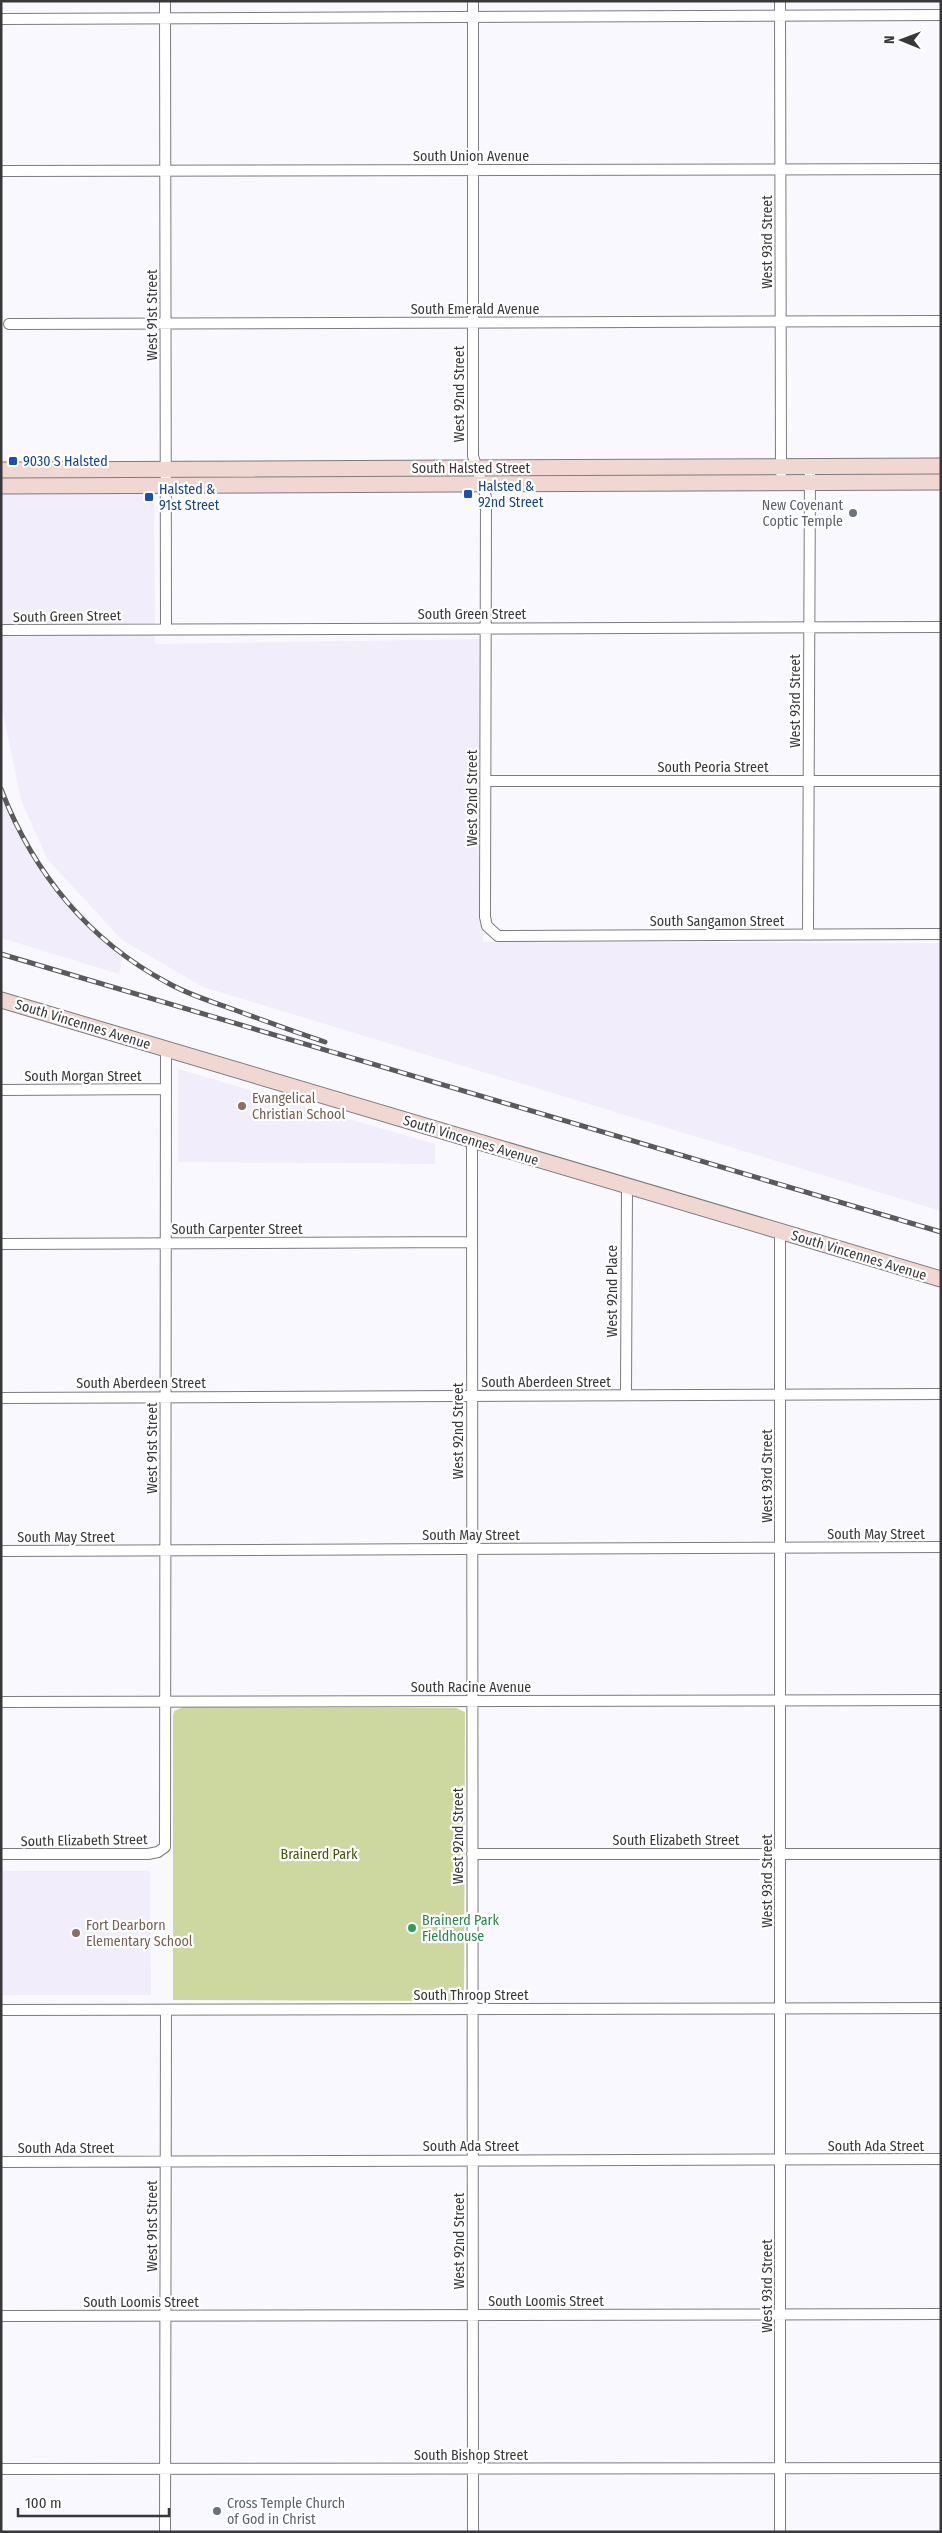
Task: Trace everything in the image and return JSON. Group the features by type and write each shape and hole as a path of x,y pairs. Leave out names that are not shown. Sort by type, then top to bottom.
{"main road":[{"name":"South Halsted Street","path":"1,470 941,466"},
{"name":"South Halsted Street","path":"1,486 941,482"},
{"name":"South Vincennes Avenue","path":"1,1000 941,1279"}],"street":[{"name":"West 91st Street","path":"165,1 166,628"},
{"name":"West 92nd Street","path":"473,1 473,456 486,497 485,917 487,926 493,934"},
{"name":"West 93rd Street","path":"780,1 781,483"},
{"path":"1,19 941,15"},
{"name":"South Union Avenue","path":"1,171 941,169"},
{"name":"South Emerald Avenue","path":"8,324 941,321"},
{"name":"West 93rd Street","path":"808,935 810,467"},
{"name":"South Green Street","path":"3,630 941,627"},
{"name":"South Peoria Street","path":"486,782 941,780"},
{"name":"South Sangamon Street","path":"493,934 498,936 941,934"},
{"name":"West 91st Street","path":"165,1847 166,1050"},
{"name":"South Morgan Street","path":"1,1090 166,1089"},
{"name":"West 92nd Street","path":"472,1140 474,2532"},
{"name":"West 92nd Place","path":"626,1186 626,1396"},
{"name":"West 93rd Street","path":"780,1231 780,2532"},
{"name":"South Carpenter Street","path":"1,1244 472,1242"},
{"name":"South Aberdeen Street","path":"1,1398 941,1394"},
{"name":"South May Street","path":"1,1551 941,1547"},
{"name":"South Racine Avenue","path":"1,1702 941,1700"},
{"name":"South Elizabeth Street","path":"1,1854 148,1854 158,1852 165,1847"},
{"name":"South Elizabeth Street","path":"472,1854 941,1854"},
{"name":"South Throop Street","path":"1,2010 941,2008"},
{"name":"West 91st Street","path":"165,2532 166,2010"},
{"name":"South Ada Street","path":"1,2162 941,2159"},
{"name":"South Loomis Street","path":"1,2316 941,2314"},
{"name":"South Bishop Street","path":"1,2469 941,2468"}],"shaded area":[{"path":"1,494 154,494 155,644 481,639 483,942 941,943 941,1211 203,987 122,940 47,859 21,800 1,703"},
{"path":"1,781 6,802 46,875 123,955 119,974 1,938"},
{"name":"Evangelical Christian School","path":"178,1069 435,1144 435,1164 178,1162"},
{"name":"Fort Dearborn Elementary School","path":"1,1871 150,1871 151,1995 1,1995"}],"green space":[{"name":"Brainerd Park","path":"184,1707 456,1708 465,1712 464,1997 454,2001 173,2000 173,1716 174,1711"}],"railway":[{"path":"1,789 29,849 47,876 67,902 113,947 139,966 184,991 325,1042"},
{"path":"1,954 941,1232"}],"place":[{"name":"9030 S Halsted","path":"13,461"},
{"name":"Halsted & 92nd Street","path":"468,494"},
{"name":"Halsted & 91st Street","path":"149,497"},
{"name":"New Covenant Coptic Temple","path":"853,513"},
{"name":"Evangelical Christian School","path":"242,1106"},
{"name":"Brainerd Park Fieldhouse","path":"412,1928"},
{"name":"Fort Dearborn Elementary School","path":"76,1933"},
{"name":"Cross Temple Church of God in Christ","path":"217,2511"}]}
